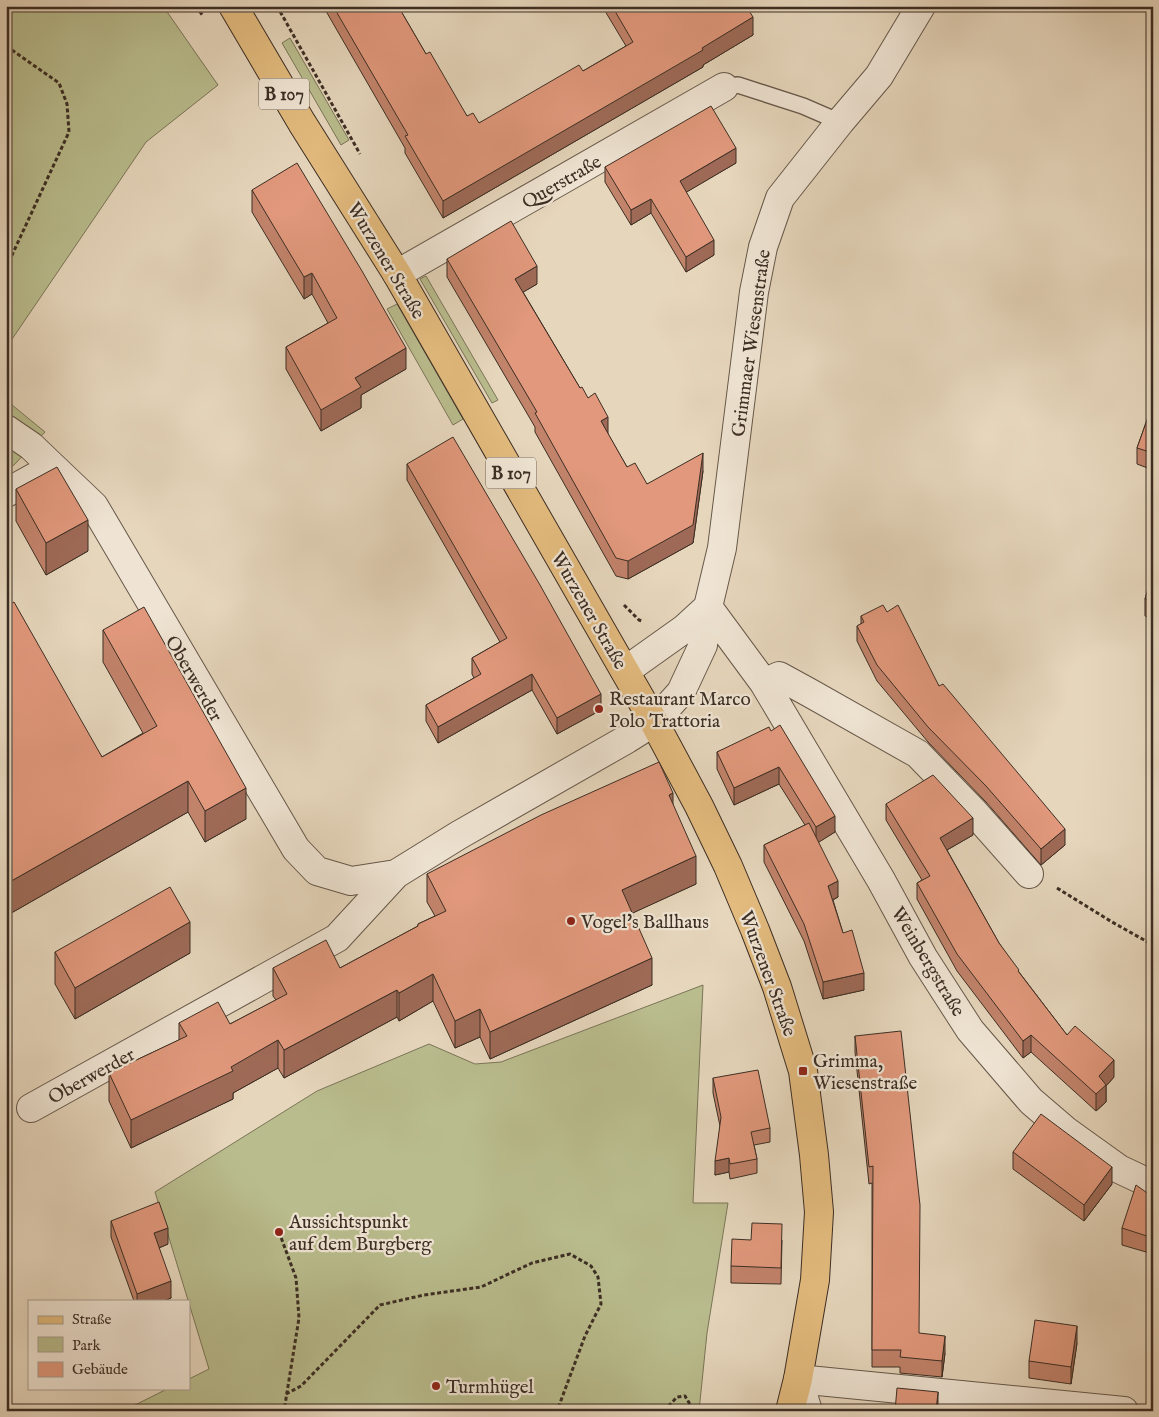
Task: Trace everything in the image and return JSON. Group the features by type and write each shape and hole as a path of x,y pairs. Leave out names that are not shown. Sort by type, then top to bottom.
{"main road":[{"name":"Wurzener Straße","path":"233,6 302,123 397,274 654,722 703,814 728,866 755,930 777,987 803,1071 819,1212 816,1280 798,1379 790,1411"}],"street":[{"name":"Grimmaer Wiesenstraße","path":"654,722 681,692 703,645 708,607 722,548 754,292 763,247 780,198 879,76 921,6"},
{"name":"Querstraße","path":"397,274 724,87"},
{"name":"Oberwerder","path":"6,429 31,446 94,506 296,849 317,871 351,881 396,874"},
{"path":"6,493 52,467"},
{"path":"625,671 684,629 708,607"},
{"name":"Weinbergstraße","path":"708,607 764,683 881,880 923,957 970,1030 1031,1101 1066,1131 1118,1169 1153,1185"},
{"path":"764,683 779,676 918,754 974,812 1028,874"},
{"name":"Oberwerder","path":"31,1108 338,938 396,874 459,835 654,722"},
{"path":"808,1411 798,1379 1124,1411"}],"lane":[{"path":"724,87 738,85 802,106 840,122"}],"path":[{"path":"6,10 13,6"},
{"path":"6,48 9,48 59,83 67,104 69,132 6,268"},
{"path":"1056,888 1153,945"},
{"path":"279,1232 296,1278 300,1318 284,1411"},
{"path":"286,1394 301,1386 380,1305 424,1294 481,1287 532,1263 570,1254 591,1266 598,1278 601,1304 585,1336 557,1411"},
{"path":"664,1411 676,1397 685,1396 694,1411"}],"green space":[{"path":"6,6 163,6 218,85 146,142 6,348"},
{"path":"290,38 349,140 341,145 282,43"},
{"path":"426,276 498,400 492,403 420,279"},
{"path":"397,304 463,419 453,425 387,309"},
{"path":"6,400 45,432 14,465 6,470"},
{"path":"703,985 693,1203 728,1203 707,1333 699,1411 123,1411 165,1390 190,1390 190,1378 209,1369 190,1307 190,1300 188,1300 155,1192 317,1091 429,1044 475,1064 501,1062"}],"building":[{"path":"333,6 398,6 426,54 430,52 467,116 473,113 479,123 579,65 583,71 633,42 612,6 746,6 753,17 702,48 703,50 443,201 405,136 408,135"},
{"path":"711,106 736,148 680,181 714,240 686,257 651,199 631,210 605,167"},
{"path":"297,163 406,348 355,378 361,387 321,410 286,347 337,318 312,273 304,277 252,190"},
{"path":"511,221 537,266 515,279 580,388 582,387 588,398 595,393 608,417 601,421 627,467 635,463 647,484 703,453 693,525 628,561 616,558 535,413 537,412 447,259"},
{"path":"1153,403 1153,453 1137,448"},
{"path":"453,437 540,585 601,694 557,718 532,674 438,727 426,705 481,674 472,658 507,638 407,464"},
{"path":"57,467 88,520 46,543 16,489"},
{"path":"1153,572 1153,602 1145,599"},
{"path":"14,602 102,757 157,726 103,630 144,607 246,788 205,811 188,781 6,884 6,606"},
{"path":"883,605 887,612 898,605 939,686 943,684 1065,829 1041,849 986,786 928,727 877,665 857,626 864,622 861,616"},
{"path":"780,725 835,816 816,827 779,767 734,788 717,752 769,727 771,731"},
{"path":"659,762 673,793 669,795 696,856 622,890 652,958 490,1032 480,1009 455,1021 433,974 399,993 397,990 284,1050 278,1040 231,1067 233,1071 131,1120 109,1073 187,1036 179,1023 218,1002 230,1024 287,994 273,968 326,940 340,968 418,926 418,924 446,911 427,874 541,815"},
{"path":"933,775 973,818 940,838 999,943 1067,1035 1075,1026 1114,1060 1099,1076 1106,1085 1096,1094 1031,1035 1023,1041 957,954 917,883 930,876 886,804"},
{"path":"809,823 838,881 828,886 843,933 852,930 864,973 823,982 804,924 764,845"},
{"path":"170,887 190,922 75,988 55,952"},
{"path":"901,1031 920,1205 919,1333 945,1336 942,1361 900,1357 901,1350 872,1350 873,1166 869,1167 855,1036"},
{"path":"758,1070 770,1128 751,1132 757,1159 730,1164 729,1158 715,1161 721,1117 713,1078"},
{"path":"1041,1114 1112,1167 1084,1205 1013,1152"},
{"path":"1136,1185 1153,1197 1153,1238 1122,1228"},
{"path":"159,1202 168,1228 154,1233 171,1281 137,1294 111,1221"},
{"path":"752,1223 782,1224 781,1268 731,1266 732,1239 751,1240"},
{"path":"1035,1320 1077,1326 1071,1367 1029,1361"},
{"path":"897,1388 938,1392 936,1411 895,1411"}],"place":[{"name":"Restaurant Marco Polo Trattoria","path":"599,709"},
{"name":"Vogel's Ballhaus","path":"571,921"},
{"name":"Grimma, Wiesenstraße","path":"803,1071"},
{"name":"Aussichtspunkt auf dem Burgberg","path":"279,1232"},
{"name":"Turmhügel","path":"436,1386"}]}
